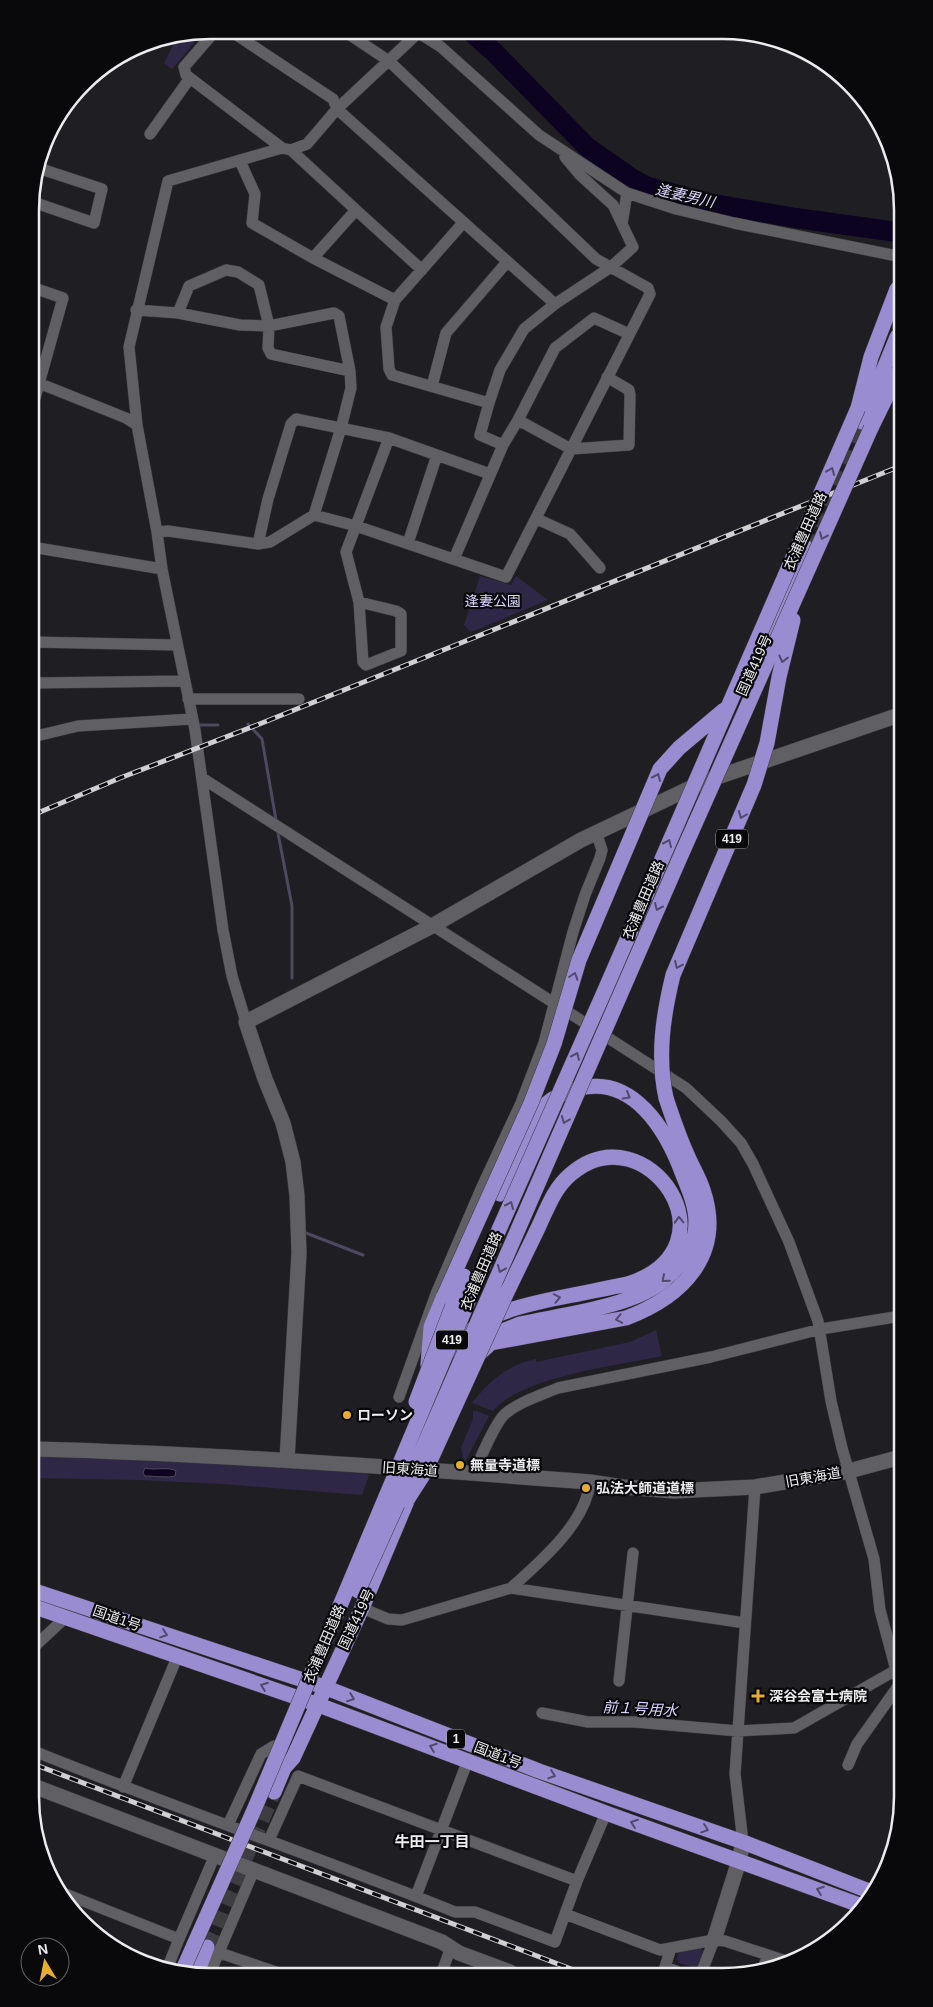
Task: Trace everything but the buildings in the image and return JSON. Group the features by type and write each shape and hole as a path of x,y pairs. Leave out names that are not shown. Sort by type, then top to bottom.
{"highway":[{"name":"衣浦豊田道路","path":"864,419 871,357 894,297"},
{"name":"衣浦豊田道路","path":"184,1966 375,1537 425,1442 804,578 864,419 894,322"},
{"name":"419","path":"864,419 894,344"},
{"name":"衣浦豊田道路","path":"194,1967 375,1537 486,1259 727,708 864,419 894,369"},
{"name":"衣浦豊田道路","path":"864,419 894,378"},
{"name":"国道419号","path":"703,782 807,548"},
{"name":"衣浦豊田道路","path":"489,1344 626,1318 645,1311 665,1300 694,1272 702,1258 708,1240 708,1209 703,1191 676,1128 666,1098 661,1062 661,1038 665,1008 673,975 754,786 767,743 779,677 804,578"},
{"name":"衣浦豊田道路","path":"425,1392 431,1327 531,1103 554,1044 579,960 660,769 679,748 727,708"},
{"name":"419","path":"375,1537 385,1478 458,1292 537,1114 547,1103 565,1092 590,1086 620,1091 643,1106 659,1127 677,1158 692,1200 696,1223 693,1239 687,1254 663,1282 647,1292 614,1304 520,1324 505,1330 467,1368 452,1395 420,1470"},
{"name":"衣浦豊田道路","path":"375,1537 425,1472 508,1290 556,1191 588,1162 611,1157 628,1159 658,1174 668,1186 679,1210 679,1236 671,1255 655,1272 642,1279 628,1284 525,1305 502,1312 480,1323 460,1338 437,1364 393,1467"},
{"name":"国道419号","path":"256,1786 296,1697 343,1578 393,1467"},
{"name":"国道419号","path":"274,1792 284,1768 293,1758 316,1704 362,1608 420,1470"},
{"name":"国道1号","path":"39,1591 324,1687 539,1771 743,1842 866,1890"},
{"name":"国道1号","path":"39,1608 316,1704 606,1813 857,1904"},
{"path":"176,1965 184,1940"},
{"path":"201,1968 213,1950"}],"street":[{"path":"208,39 184,67 186,75 287,149 422,270"},
{"path":"243,39 333,99 337,109 555,304"},
{"path":"314,515 356,526 506,577 650,294 648,288 589,252 389,61 356,39"},
{"path":"287,1460 299,1253 297,1196 293,1162 283,1123 264,1079 232,976 223,930 192,719 162,569 137,424 129,347 136,310 168,181 307,144 337,109 410,39"},
{"path":"429,39 441,46 539,135 627,193 676,209 734,223 894,255"},
{"path":"150,134 190,78"},
{"path":"503,445 480,435 500,370 524,329 555,304 611,267 633,247 613,205 580,176 561,151"},
{"path":"240,161 255,194 252,223 313,258 395,300"},
{"path":"39,204 94,223 102,189 44,170"},
{"path":"622,224 627,193"},
{"path":"313,258 356,210"},
{"path":"463,223 395,300 386,327 389,369 392,375 489,404"},
{"path":"432,386 446,333 507,262"},
{"path":"178,313 189,286 226,270 238,272 259,285 269,326 268,348 271,354 350,371"},
{"path":"39,290 63,298 39,370"},
{"path":"136,310 178,313 240,324 269,326 334,313 339,316 350,371 351,388 341,428 314,515 270,542 258,544 168,531 157,532"},
{"path":"454,559 503,445 555,348 594,318 629,334"},
{"path":"518,420 571,449 629,445 630,395 628,390 607,377"},
{"path":"39,384 137,424"},
{"path":"258,544 268,499 291,424 296,419 388,438 490,474"},
{"path":"359,602 396,611 401,614 401,650 366,665 362,662 359,602 346,552 388,438"},
{"path":"408,543 437,455"},
{"path":"537,518 570,534 600,568"},
{"path":"39,548 162,569"},
{"path":"39,642 177,645"},
{"path":"39,683 185,681"},
{"path":"188,699 299,699"},
{"path":"246,1022 432,926 596,832 703,782 894,717"},
{"path":"39,735 78,726 192,719"},
{"path":"202,778 432,926 497,965 686,1088 709,1108 741,1143 753,1164 789,1242 821,1329 831,1401 874,1559 880,1610 894,1651"},
{"path":"399,1397 436,1294 533,1074 582,904 600,858 602,850 596,832"},
{"path":"475,1474 478,1460 504,1415 534,1398 558,1388 711,1356 821,1329 894,1317"},
{"name":"旧東海道","path":"39,1449 163,1452 287,1460 590,1482 674,1491 755,1487 849,1471 894,1459"},
{"path":"511,1588 546,1556 578,1516 589,1496 590,1482"},
{"path":"703,1968 739,1861 743,1842 735,1774 755,1487"},
{"path":"619,1681 633,1553"},
{"path":"362,1608 388,1619 402,1620 511,1588 746,1623"},
{"path":"39,1642 66,1617"},
{"path":"123,1787 178,1655"},
{"path":"542,1713 588,1722 635,1722 738,1731 794,1728 894,1669"},
{"path":"848,1765 857,1744 894,1698"},
{"path":"269,1840 298,1776 299,1743"},
{"path":"228,1825 262,1754 274,1746"},
{"path":"39,1753 123,1787 269,1840 455,1912 475,1912 555,1942 577,1881 606,1813"},
{"path":"416,1896 468,1760"},
{"path":"298,1776 577,1881"},
{"path":"39,1788 442,1942 459,1953 499,1968"},
{"path":"171,1963 184,1940 215,1855"},
{"path":"211,1968 213,1950 254,1870"},
{"path":"71,1897 184,1940"},
{"path":"566,1914 660,1950 714,1940 725,1941 778,1958"},
{"path":"443,1968 451,1947"},
{"path":"668,1968 665,1967 671,1948"},
{"path":"213,1950 265,1968"},
{"path":"765,1962 768,1955"}],"green space":[{"path":"197,39 172,69 164,63 175,42"},
{"name":"逢妻公園","path":"480,576 511,585 516,576 548,600 471,632 464,625"},
{"path":"656,1330 662,1356 597,1368 547,1381 525,1389 506,1399 493,1411 472,1403 492,1381 526,1361 536,1359 536,1362 630,1342"},
{"path":"473,1411 489,1416 464,1461 461,1448 473,1419"},
{"path":"39,1454 142,1457 366,1473 369,1475 362,1495 222,1484 39,1478"},
{"path":"699,1947 703,1950 698,1967 695,1968 679,1963 677,1958 680,1951"}],"shaded area":[{"path":"145,1468 176,1471 175,1476 172,1477 145,1476 143,1473"}],"waterway":[{"name":"逢妻男川","path":"479,39 587,147 631,178 648,187 708,203 894,232"},
{"path":"248,724 262,739 276,820"},
{"path":"198,725 218,725"},
{"path":"278,833 292,906 292,978"},
{"path":"306,1233 363,1255"}],"tunnel":[{"path":"807,548 862,422"},
{"path":"207,1947 274,1792"}],"railway":[{"path":"39,812 120,778 257,725 894,469"},
{"path":"39,1766 569,1968"}],"place":[{"name":"ローソン","path":"347,1415"},
{"name":"無量寺道標","path":"460,1465"},
{"name":"弘法大師道道標","path":"586,1488"},
{"name":"深谷会富士病院","path":"758,1696"}],"district":[{"name":"牛田一丁目","path":"432,1842"}],"water label":[{"name":"前１号用水","path":"640,1709"}]}
